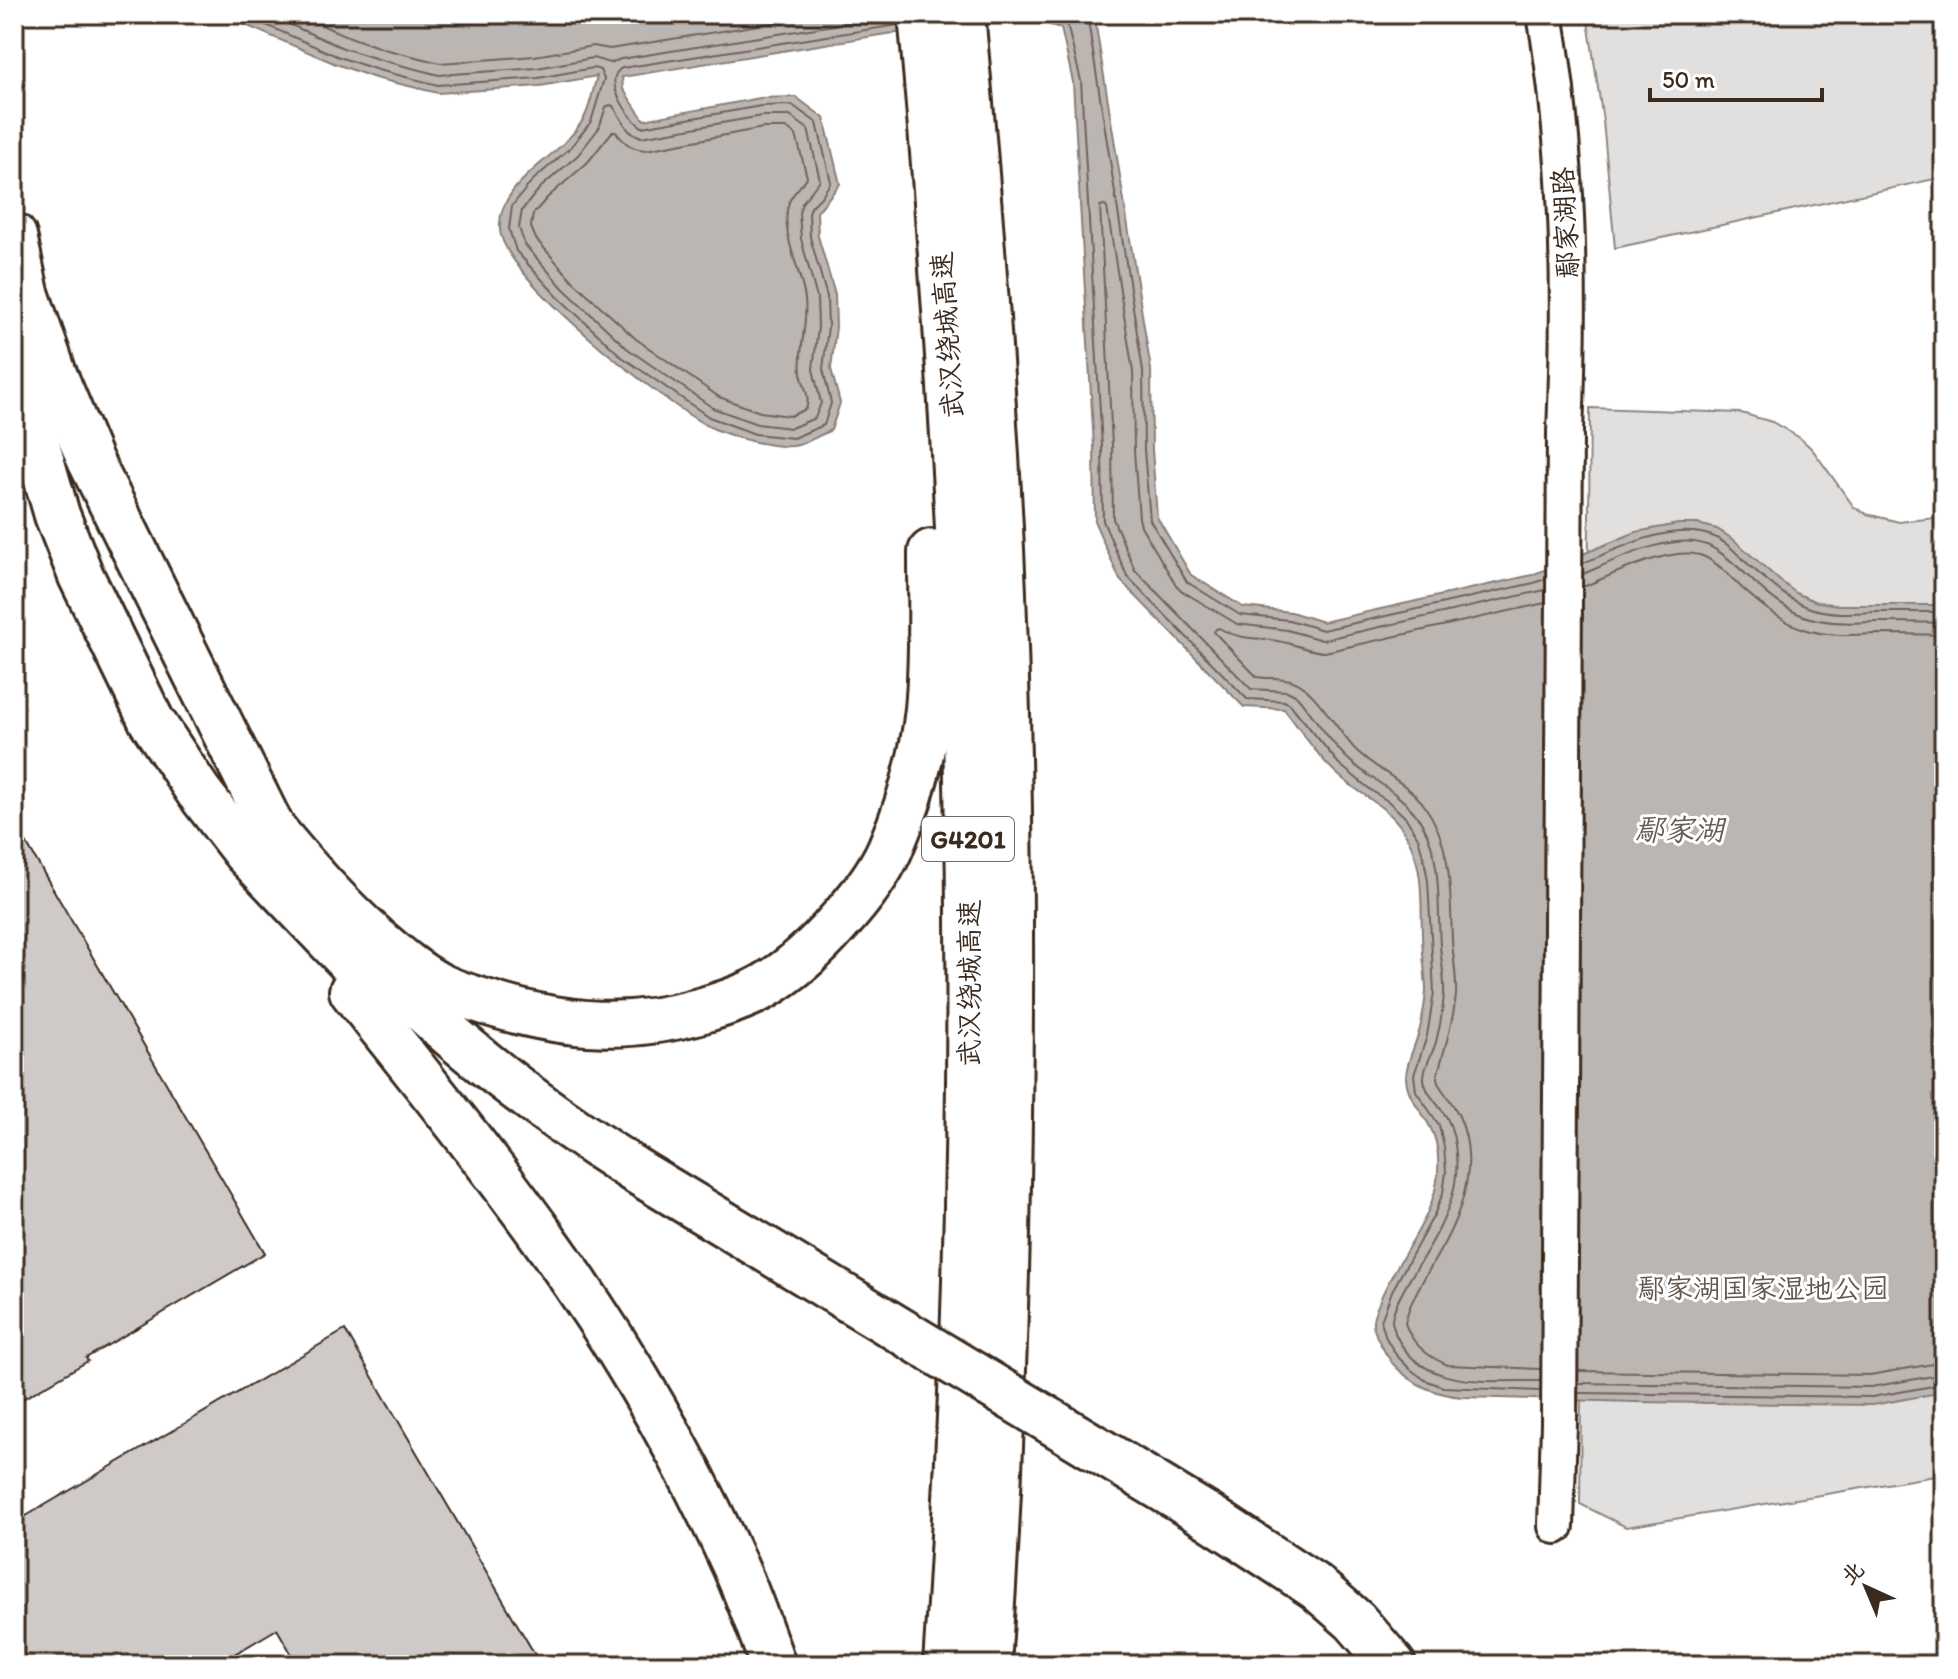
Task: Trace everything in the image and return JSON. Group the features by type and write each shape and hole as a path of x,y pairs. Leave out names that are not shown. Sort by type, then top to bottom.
{"highway":[{"name":"武汉绕城高速","path":"921,14 940,227 953,427 965,704 968,877 969,1082 965,1271 946,1665"},
{"name":"武汉绕城高速","path":"962,14 981,224 1000,532 1009,829 1006,1288 988,1665"},
{"path":"272,828 325,891 402,962 420,974 477,1000 575,1022 604,1025 660,1020 739,998 764,987 787,971 848,912 888,852 903,817 914,782 928,712 932,450 926,74"},
{"path":"14,236 26,293 30,367 44,472 81,576 151,720 221,822 287,898 432,1046 529,1125 627,1178 1211,1518 1310,1595 1355,1621 1393,1665"},
{"path":"30,367 90,460 272,828 324,905 354,941 416,1003 493,1070 627,1178"},
{"path":"287,898 342,978 514,1197 591,1307 691,1476 734,1564 773,1665"},
{"path":"1010,1043 1024,1333 1014,1665"},
{"path":"1310,1595 1367,1665"}],"street":[{"name":"鄢家湖路","path":"1545,14 1557,101 1568,237 1569,303 1565,432 1556,1526"}],"green space":[{"path":"1587,14 1944,14 1944,177 1615,248 1603,121"},
{"name":"鄢家湖","path":"1590,408 1741,413 1772,422 1800,438 1812,449 1854,507 1867,514 1899,522 1944,517 1944,1472 1935,1476 1626,1527 1580,1504"}],"water":[{"name":"鄢家湖","path":"220,14 1094,14 1151,370 1157,517 1191,575 1243,607 1291,612 1323,622 1532,575 1636,532 1678,524 1698,524 1717,529 1734,540 1796,593 1814,601 1837,605 1944,605 1944,1392 1873,1405 1462,1397 1442,1394 1416,1383 1387,1355 1373,1326 1374,1316 1386,1287 1430,1207 1438,1172 1434,1136 1411,1096 1406,1077 1426,993 1418,865 1409,840 1392,816 1334,771 1284,709 1244,707 1120,580 1095,523 1094,447 1073,82 1061,28 1033,20 886,34 622,77 623,89 644,120 760,98 796,97 824,118 840,184 817,212 818,236 835,295 836,327 831,369 840,403 831,430 802,444 777,446 704,424 654,390 555,306 508,251 500,230 502,212 509,197 575,131 587,111 597,76 540,86 438,93 375,78 336,64"}],"building":[{"path":"14,822 265,1253 14,1404"},
{"path":"345,1330 541,1665 298,1665 277,1629 216,1665 24,1665 14,1648 14,1523"}],"park label":[{"name":"鄢家湖国家湿地公园","path":"1763,1288"}]}
